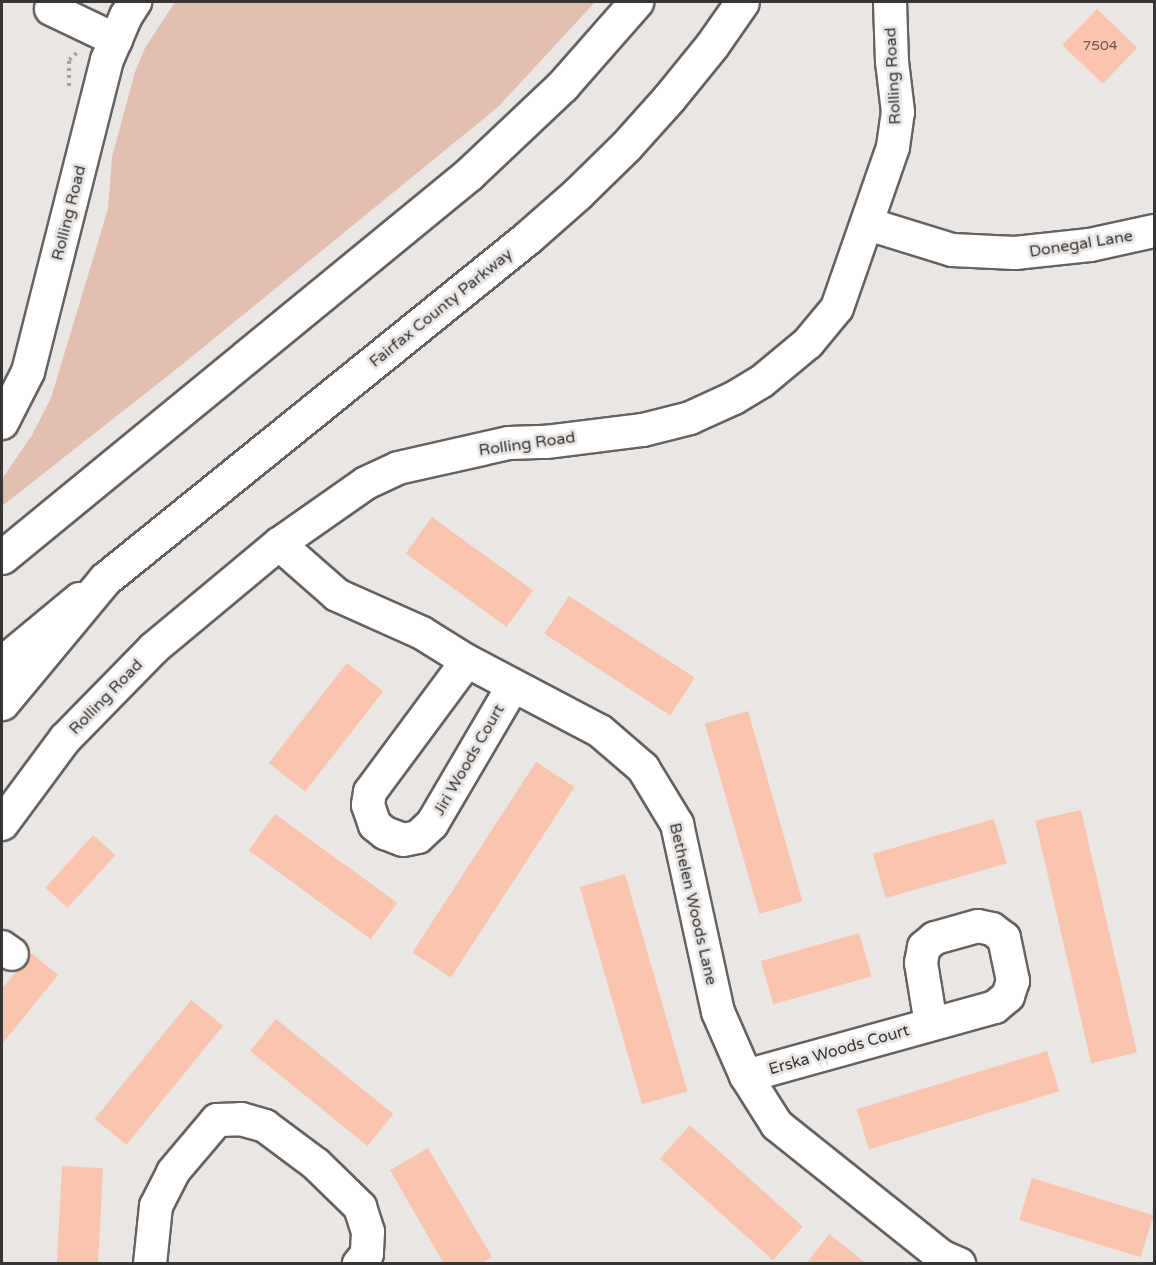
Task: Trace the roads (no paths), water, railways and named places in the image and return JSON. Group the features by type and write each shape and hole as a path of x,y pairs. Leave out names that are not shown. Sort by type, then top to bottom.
{"main road":[{"path":"2,557 477,167 564,85 636,2"},
{"name":"Fairfax County Parkway","path":"105,579 518,246 578,193 626,146 669,98 712,45 742,2"},
{"path":"2,663 105,579"},
{"path":"2,703 105,579"}],"street":[{"name":"Rolling Road","path":"2,423 20,392 35,348 108,60 135,2"},
{"name":"Rolling Road","path":"2,824 65,739 154,648 279,544 366,483 398,468 509,443 546,442 667,425 690,418 735,398 785,363 808,343 837,308 868,224 897,127 890,2"},
{"path":"51,9 116,40"},
{"name":"Donegal Lane","path":"868,224 952,250 1006,253 1054,250 1155,231"},
{"name":"Bethelen Woods Lane","path":"279,544 337,595 422,633 467,661 600,731 642,768 677,824 718,1012 746,1076 777,1125 941,1256 959,1263"},
{"name":"Jiri Woods Court","path":"467,661 370,792 368,805 375,825 385,833 403,840 418,837 432,824 513,686"},
{"name":"Erska Woods Court","path":"746,1076 931,1024"},
{"path":"150,1263 156,1206 173,1172 217,1119 241,1119 264,1126 316,1164 360,1207 368,1232 367,1254 359,1263"}]}
